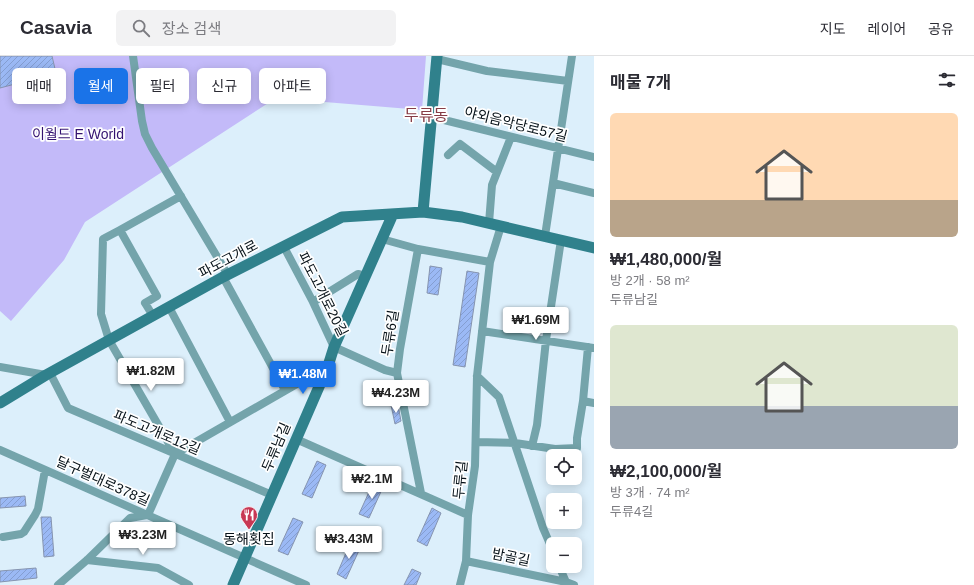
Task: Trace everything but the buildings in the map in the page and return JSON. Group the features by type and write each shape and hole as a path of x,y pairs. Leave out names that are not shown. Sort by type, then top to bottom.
{"street":[{"path":"133,56 145,134 226,276 285,390"},
{"path":"545,236 572,56"},
{"path":"423,212 437,58 487,71 568,81"},
{"name":"야외음악당로57길","path":"432,117 594,158"},
{"path":"489,223 492,185 511,137"},
{"path":"448,155 460,144 497,172"},
{"path":"553,182 594,193"},
{"path":"175,454 109,340 101,314 103,239 181,196"},
{"name":"파도고개로","path":"0,403 48,374 226,276 342,217 423,212 462,217 594,248"},
{"name":"두류남길","path":"233,585 328,366 334,347 393,214"},
{"name":"두류길","path":"460,585 466,562 468,515 475,466 477,376 482,331 490,262 501,226"},
{"path":"120,230 157,296 145,303 153,316"},
{"path":"382,239 418,249 490,262"},
{"path":"532,446 561,240"},
{"name":"파도고개로20길","path":"284,247 313,302 334,347 385,370 397,373"},
{"name":"두류6길","path":"418,249 397,373 420,493"},
{"path":"313,302 358,274 366,276"},
{"path":"169,307 230,422"},
{"path":"476,442 515,443 555,448 577,448 577,438 591,347 482,331"},
{"path":"58,585 87,560 130,518 148,515 175,454 328,366"},
{"path":"0,368 48,374"},
{"name":"파도고개로12길","path":"48,374 68,408 272,495"},
{"path":"477,376 499,397 547,537"},
{"path":"583,401 594,403"},
{"path":"296,438 468,515"},
{"name":"달구벌대로378길","path":"0,450 306,585"},
{"path":"3,537 21,534 35,516 38,509 45,470"},
{"path":"87,560 158,568 189,585"},
{"name":"밤골길","path":"466,562 566,582 574,585"},
{"path":"562,573 566,582"}],"green space":[{"name":"이월드 E World","path":"0,56 426,56 422,110 326,102 326,68 259,68 259,104 267,104 85,222 64,260 11,321 0,311"}],"place":[{"name":"동해횟집","path":"249,530"}],"district":[{"name":"두류동","path":"426,115"}]}
